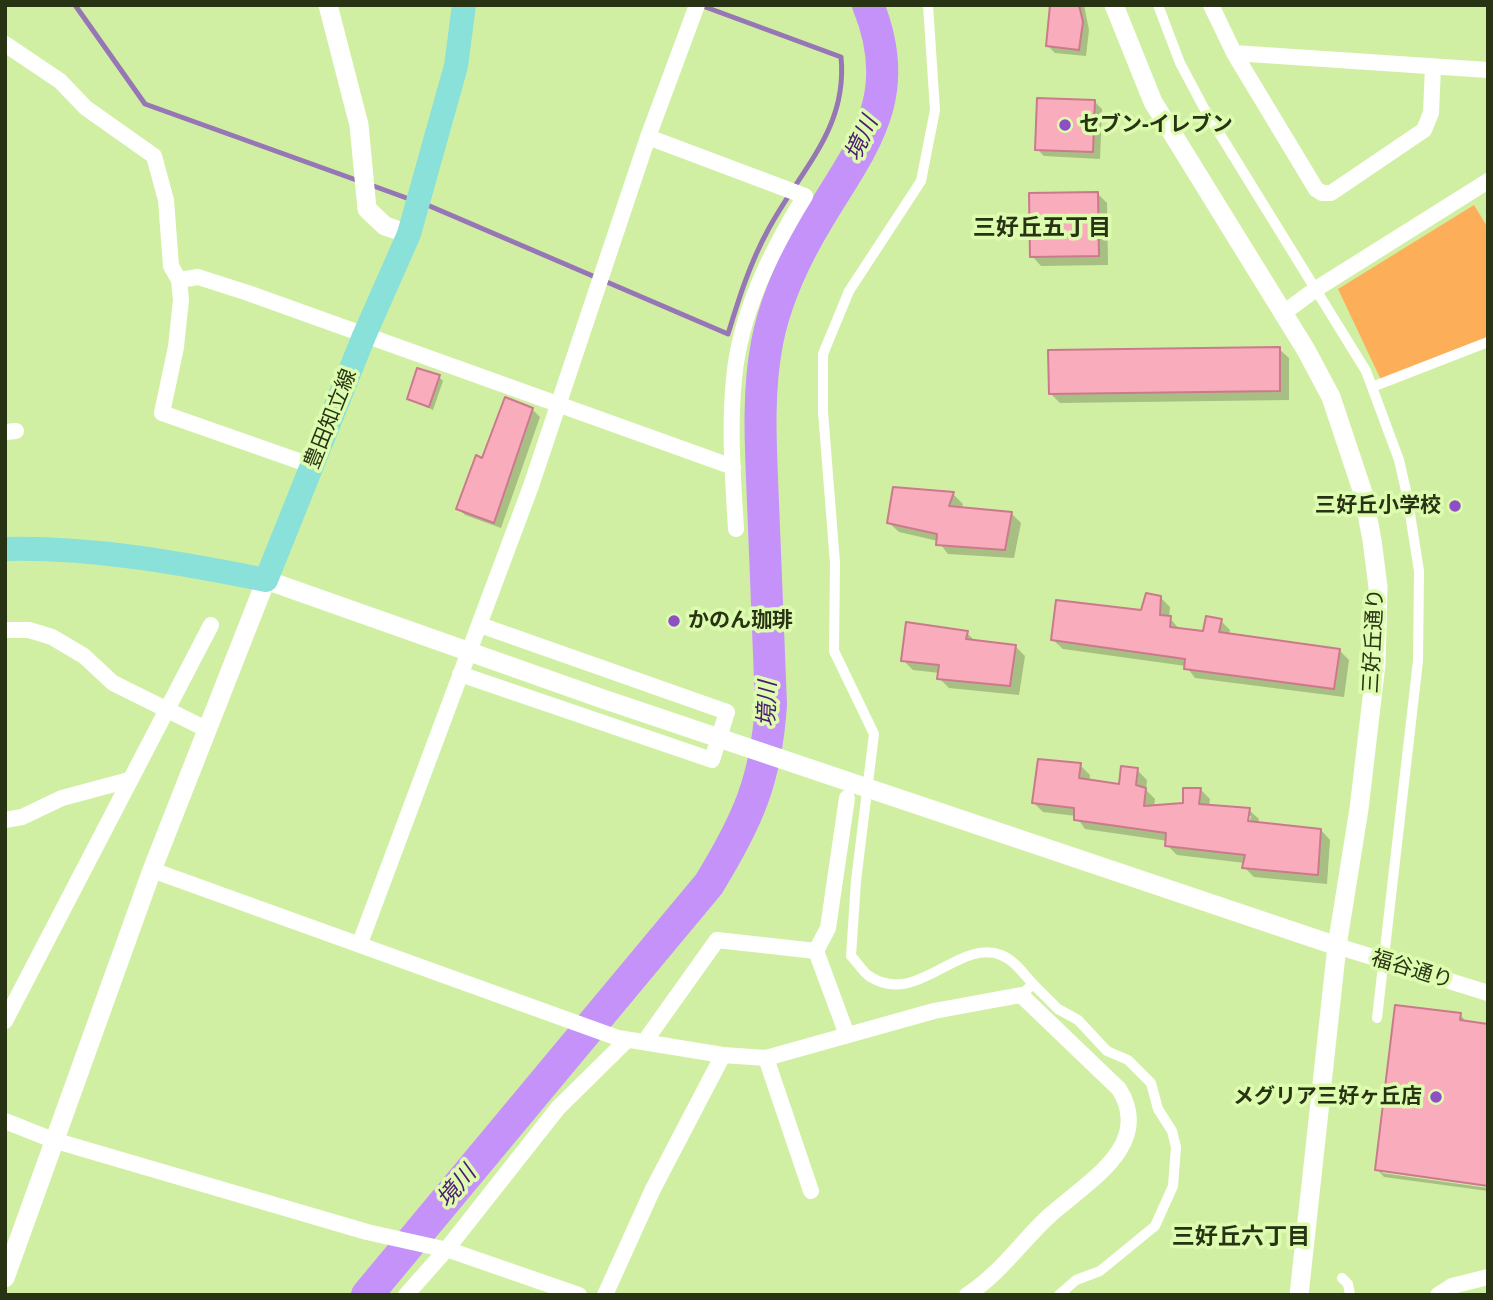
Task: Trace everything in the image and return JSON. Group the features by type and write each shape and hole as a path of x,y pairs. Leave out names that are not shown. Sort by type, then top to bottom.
{"main road":[{"name":"豊田知立線","path":"266,580 364,336 409,234 456,66 464,5"},
{"path":"5,549 45,548 155,560 266,580"}],"street":[{"path":"328,5 359,125 367,209 385,226 409,234"},
{"path":"360,943 531,486 648,137 697,5"},
{"path":"928,5 935,110 921,181 849,291 823,354 823,412 835,563 834,651 874,734 856,881 851,956 870,977 898,985 918,981 973,954 987,952 1002,955 1013,962 1027,989 1119,1089 1128,1107 1129,1130 1118,1155 1106,1168 1049,1216 990,1279 967,1295"},
{"name":"三好丘通り","path":"1114,5 1136,68 1153,102 1319,373 1342,423 1363,493 1378,587 1376,664 1359,809 1337,946 1299,1295"},
{"path":"1158,5 1180,63 1205,110 1351,343 1372,387 1399,460 1419,571 1418,661 1377,1018"},
{"path":"1211,5 1234,53 1316,189 1322,193 1331,192 1424,130 1431,113 1433,67"},
{"path":"5,44 49,73 86,108 154,156 166,201 171,265 179,280 181,300 176,347 162,413 313,466"},
{"path":"1234,53 1488,70"},
{"path":"648,137 805,196 769,259 745,323 734,377 733,467 736,529"},
{"path":"1282,314 1316,289 1488,181"},
{"path":"179,280 198,277 733,467"},
{"path":"1372,387 1488,342"},
{"path":"5,1278 152,870 266,580 667,721 1337,946"},
{"path":"6,1015 129,780 169,710 211,625"},
{"path":"460,674 712,760 727,712 481,625"},
{"path":"5,630 29,630 52,637 84,656 113,683 206,729"},
{"path":"5,820 22,817 62,798 129,780"},
{"path":"846,797 828,928 816,951 847,1035"},
{"path":"152,870 623,1039 723,1055 766,1058 934,1011 1027,989 1078,1020 1107,1051 1128,1060 1152,1083 1158,1108 1172,1130 1176,1147 1173,1186 1155,1226 1100,1271 1076,1280 1059,1295"},
{"path":"645,1041 717,940 816,951"},
{"name":"福谷通り","path":"1337,946 1488,993"},
{"path":"406,1295 438,1249 558,1108 623,1039"},
{"path":"605,1295 653,1189 723,1055"},
{"path":"766,1058 811,1191"},
{"path":"5,1121 53,1140 438,1249 579,1295"},
{"path":"1438,1295 1452,1286 1488,1277"},
{"path":"1342,1278 1348,1283 1350,1295"}],"shaded area":[{"path":"1474,205 1488,228 1488,337 1382,382 1338,289"}],"building":[{"path":"1050,5 1079,5 1083,22 1079,50 1046,46"},
{"name":"セブン-イレブン","path":"1037,98 1095,100 1093,152 1035,150"},
{"path":"1098,192 1099,256 1030,257 1029,193"},
{"path":"1280,347 1280,391 1049,394 1048,350"},
{"path":"417,368 440,375 429,407 407,399"},
{"path":"505,397 533,408 494,523 456,509 476,455 482,458"},
{"path":"893,487 954,492 949,506 1012,512 1005,550 936,545 937,534 887,523"},
{"path":"1146,593 1161,596 1160,615 1171,616 1170,627 1203,631 1206,616 1222,619 1219,632 1340,649 1334,689 1184,669 1185,659 1051,640 1056,600 1141,610"},
{"path":"906,622 968,631 966,639 1016,645 1010,686 937,679 939,665 901,661"},
{"path":"1038,759 1081,763 1079,778 1119,784 1121,766 1138,768 1136,785 1146,788 1144,806 1183,803 1183,788 1201,788 1199,804 1250,808 1248,821 1321,829 1318,875 1242,868 1245,855 1165,846 1166,833 1074,820 1074,808 1032,803"},
{"name":"メグリア三好ヶ丘店","path":"1395,1005 1461,1013 1460,1020 1488,1024 1488,1186 1375,1170"}],"waterway":[{"path":"75,5 145,104 359,181"},
{"path":"425,204 728,334 745,281 762,242 829,128 841,83 841,57 700,5"},
{"name":"境川","path":"367,1295 709,884 753,799 765,756 771,705 761,443 764,363 774,315 790,274 809,235 858,153 871,127 879,100 882,72 879,40 868,5"},
{"path":"368,184 412,200"}],"place":[{"name":"セブン-イレブン","path":"1065,125"},
{"name":"三好丘小学校","path":"1455,506"},
{"name":"かのん珈琲","path":"674,621"},
{"name":"メグリア三好ヶ丘店","path":"1436,1097"}],"district":[{"name":"三好丘五丁目","path":"1042,228"},
{"name":"三好丘六丁目","path":"1241,1237"}]}
